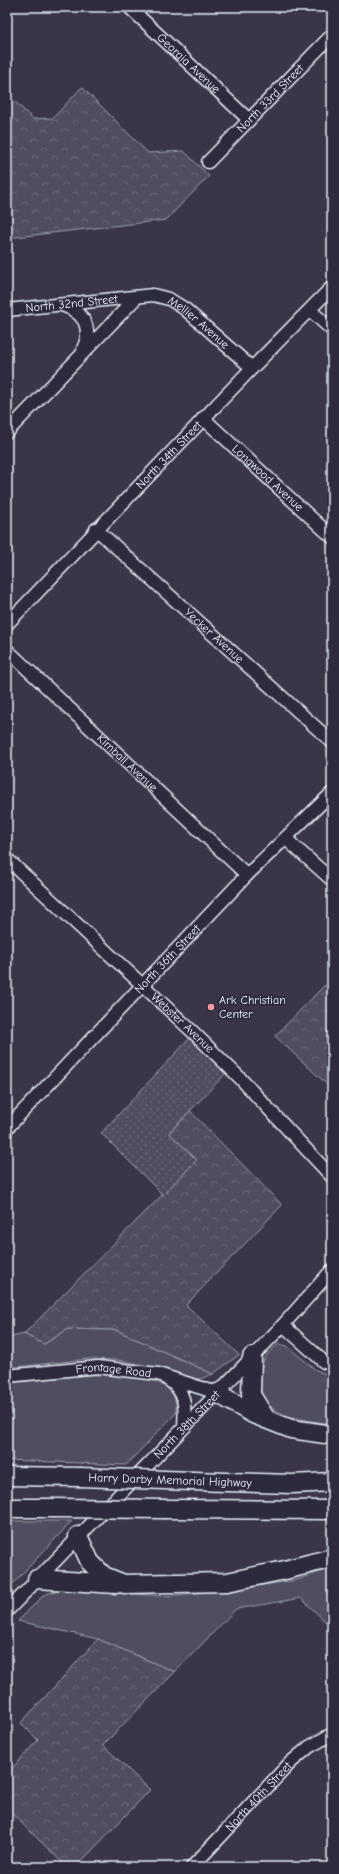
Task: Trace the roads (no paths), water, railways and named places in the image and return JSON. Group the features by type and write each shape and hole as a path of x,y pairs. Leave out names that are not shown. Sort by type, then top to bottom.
{"highway":[{"path":"252,1357 252,1395 266,1419"},
{"path":"216,1393 266,1419 291,1429 332,1435"},
{"name":"Harry Darby Memorial Highway","path":"7,1476 292,1484 332,1482"},
{"path":"7,1508 332,1510"},
{"path":"78,1536 90,1562 104,1576 124,1584"},
{"path":"37,1579 124,1584 227,1582 285,1570 332,1558"}],"street":[{"name":"Georgia Avenue","path":"129,7 249,120"},
{"name":"North 33rd Street","path":"208,162 332,34"},
{"name":"North 34th Street","path":"7,624 203,418 332,287"},
{"name":"Mellier Avenue","path":"137,297 153,295 169,299 185,309 252,368"},
{"path":"7,432 82,352 137,297"},
{"name":"North 32nd Street","path":"7,310 137,297"},
{"path":"59,304 71,308 78,313 86,324 88,338 82,352"},
{"path":"310,310 332,330"},
{"name":"Longwood Avenue","path":"203,418 332,537"},
{"name":"Yecker Avenue","path":"96,529 332,742"},
{"name":"Kimball Avenue","path":"7,650 247,875"},
{"name":"North 36th Street","path":"7,1128 247,875 332,793"},
{"path":"286,839 332,880"},
{"name":"Webster Avenue","path":"7,859 142,984 239,1077 332,1177"},
{"name":"North 38th Street","path":"7,1611 216,1393 283,1326 332,1270"},
{"path":"283,1326 324,1362 332,1364"},
{"name":"Frontage Road","path":"7,1376 98,1367 158,1374 216,1393"},
{"path":"158,1374 173,1383 181,1393 186,1404 184,1427"},
{"name":"North 40th Street","path":"192,1867 290,1763 309,1747 332,1734"}],"place":[{"name":"Ark Christian Center","path":"211,1007"}]}
